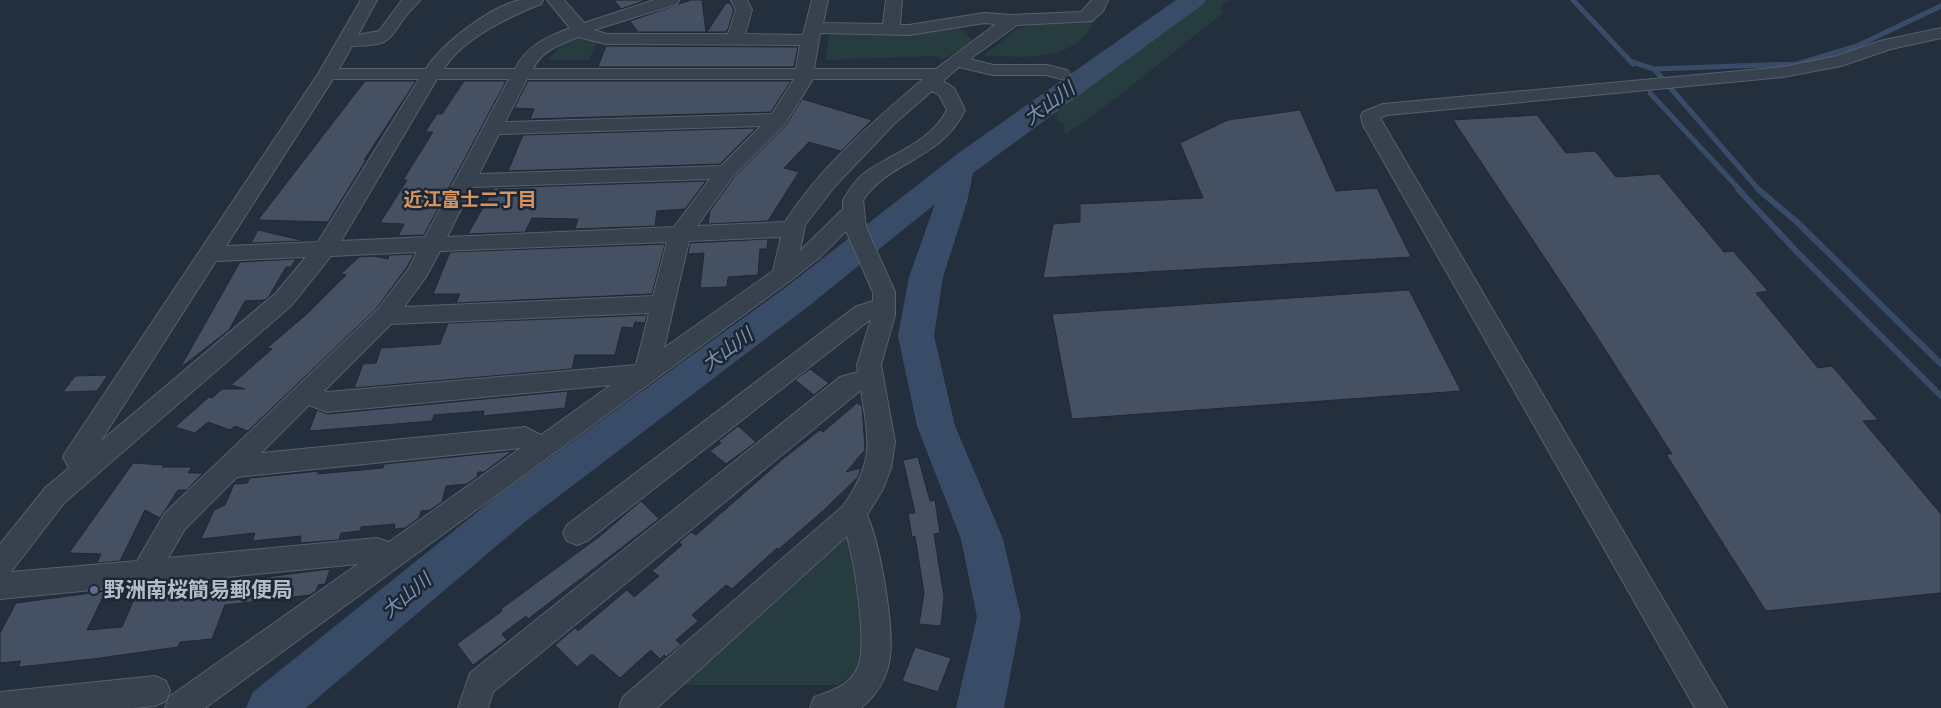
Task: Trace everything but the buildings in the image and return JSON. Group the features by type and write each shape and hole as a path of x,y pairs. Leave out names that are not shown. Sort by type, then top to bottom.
{"street":[{"path":"84,470 76,457 327,74 368,0"},
{"path":"345,41 375,39 385,34 396,15 412,0"},
{"path":"0,565 55,495 284,299 325,249 440,60 456,44 478,28 504,13 535,0"},
{"path":"555,0 582,30 606,40 622,41 735,40 812,34 909,30 971,14 984,18 1013,20 1086,17 1097,7 1100,0"},
{"path":"145,572 175,521 385,316 418,272 529,58 538,49 582,30 670,0"},
{"path":"735,40 744,10 739,0"},
{"path":"646,373 680,234 726,172 778,120 804,83 820,0"},
{"path":"891,30 894,0"},
{"path":"783,275 795,224 828,181 888,119 943,72 1013,20"},
{"path":"1712,708 1372,125 1370,116 1383,110 1783,72 1841,61 1886,45 1941,33"},
{"path":"327,74 805,73 993,70 1047,70 1061,74"},
{"path":"634,708 853,514 870,489 878,468 882,442 869,364 884,315 884,292 855,227 853,200 868,180 935,138 951,123 956,110 947,92 943,72"},
{"path":"493,128 778,120"},
{"path":"466,180 726,172"},
{"path":"180,708 783,275 811,253 854,211"},
{"path":"209,254 794,230"},
{"path":"385,316 663,304"},
{"path":"577,533 862,313 884,306"},
{"path":"305,394 328,402 646,373"},
{"path":"473,708 481,683 849,384 871,378"},
{"path":"230,467 525,437 541,448"},
{"path":"826,708 836,707 859,692 871,676 878,646 862,532 853,514"},
{"path":"0,586 377,550 390,557"},
{"path":"0,707 154,691"}],"green space":[{"path":"1184,0 1229,0 1221,6 1223,13 1120,95 1065,135 1064,124 1054,118 1086,72"},
{"path":"1051,21 1095,21 1085,35 1074,45 1060,51 1030,57 983,56 1017,29"},
{"path":"959,28 974,42 943,59 936,56 826,60 829,35 838,30 933,31"},
{"path":"600,35 589,60 548,60 570,40"},
{"path":"855,531 864,666 838,685 683,685"}],"waterway":[{"name":"大山川","path":"270,708 511,509 798,296 971,159 1193,0"},
{"path":"1573,0 1633,64"},
{"path":"1654,69 1797,64 1857,46 1941,6"},
{"path":"1632,62 1654,69"},
{"path":"1654,69 1758,189"},
{"path":"1650,93 1740,190"},
{"path":"958,170 951,202 926,277 916,336 936,426 982,539 999,617 980,708"},
{"path":"1738,189 1798,253 1941,396"},
{"path":"1758,189 1797,222 1941,364"}],"place":[{"name":"野洲南桜簡易郵便局","path":"94,590"}],"district":[{"name":"近江富士二丁目","path":"470,199"}]}
